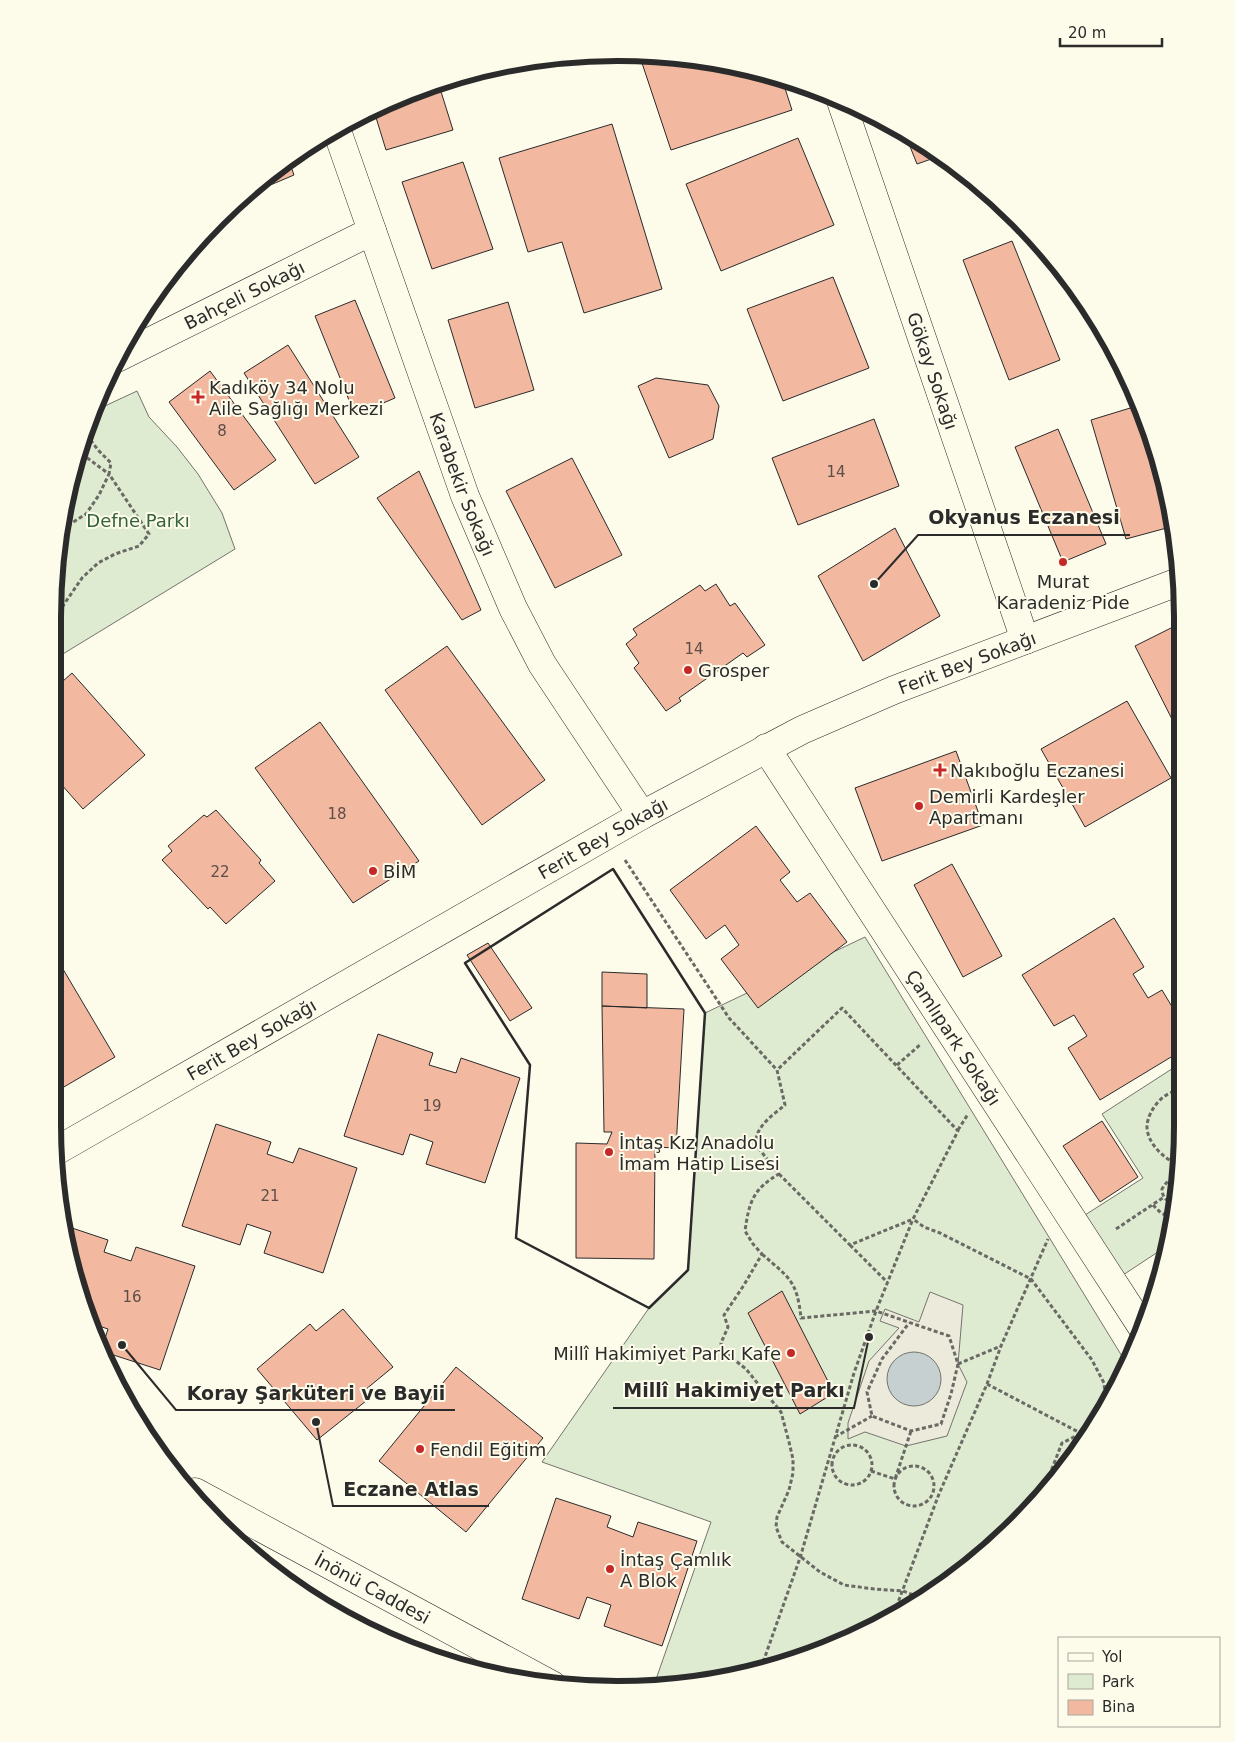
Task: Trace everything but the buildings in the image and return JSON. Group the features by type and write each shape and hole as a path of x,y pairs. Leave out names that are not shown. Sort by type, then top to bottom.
{"street":[{"name":"Gökay Sokağı","path":"844,110 1025,640"},
{"name":"Karabekir Sokağı","path":"339,136 465,496 513,608 542,664 642,815"},
{"name":"Bahçeli Sokağı","path":"129,352 372,231"},
{"name":"Ferit Bey Sokağı","path":"62,1148 642,815 766,748 847,710 1173,584"},
{"name":"Çamlıpark Sokağı","path":"766,748 1138,1320"},
{"name":"İnönü Caddesi","path":"206,1498 531,1674"}],"path":[{"path":"69,524 86,514 99,495 109,474 111,462 91,440"},
{"path":"61,608 82,578 98,563 115,554 139,546 149,534 109,474 85,457"},
{"path":"622,856 729,1018 777,1070 785,1105 765,1122 758,1133 756,1145 779,1174 887,1282"},
{"path":"763,1661 800,1558 831,1457 840,1448 847,1445 860,1447 865,1450 872,1461 871,1471 866,1480 860,1484 854,1486 840,1482 835,1477 831,1464 831,1457 834,1437 854,1373 887,1282 913,1219 958,1130 842,1008 777,1070"},
{"path":"1173,1162 1159,1152 1151,1139 1147,1126 1150,1115 1158,1102 1168,1093 1174,1092"},
{"path":"779,1174 759,1188 748,1207 745,1231 762,1254 790,1278 798,1296 802,1318 876,1311 949,1336 958,1364 941,1424 910,1431 872,1416"},
{"path":"1168,1201 1164,1198 1162,1189 1166,1182 1171,1180"},
{"path":"1091,1246 1164,1198"},
{"path":"897,1605 939,1494 987,1384 1001,1346 1064,1204"},
{"path":"1152,1205 1166,1215"},
{"path":"850,1245 913,1219"},
{"path":"913,1219 917,1224 940,1233 1031,1279 1092,1360 1104,1383 1105,1392"},
{"path":"762,1254 724,1315 728,1327 721,1343 722,1350 746,1369 780,1412 793,1459 790,1490 777,1517 776,1527 782,1542 820,1572 844,1585 903,1590 914,1595"},
{"path":"872,1416 867,1392 882,1359 908,1323"},
{"path":"958,1364 1001,1346"},
{"path":"987,1384 1081,1433"},
{"path":"834,1437 872,1416"},
{"path":"895,1479 898,1473 909,1466 922,1467 932,1476 934,1492 929,1501 923,1505 909,1506 897,1498 893,1486 895,1479 910,1431"},
{"path":"1050,1474 1062,1443 1078,1437"},
{"path":"871,1471 895,1479"},
{"path":"934,1492 939,1494"}],"green space":[{"name":"Defne Parkı","path":"137,391 149,417 177,447 198,474 222,513 235,549 61,655 62,581 72,509 80,474 103,407"},
{"path":"865,937 1122,1357 1099,1403 1080,1434 1036,1491 984,1543 927,1587 864,1623 796,1651 726,1670 656,1680 711,1522 542,1462 649,1308 688,1270 705,1013"},
{"path":"1174,1068 1173,1161 1169,1197 1159,1251 1123,1275 1085,1215 1143,1178 1102,1114"}],"shaded area":[{"path":"930,1292 963,1305 958,1364 967,1382 947,1436 906,1446 865,1432 848,1439 848,1423 869,1361 899,1328 880,1321 885,1309 919,1322"},
{"path":"909,1352 919,1352 929,1356 937,1364 941,1379 937,1394 929,1402 919,1406 909,1406 899,1402 891,1394 887,1384 887,1374 891,1364 899,1356"}],"wall":[{"path":"613,869 705,1013 688,1270 649,1308 516,1238 530,1065 465,963 613,869"}],"place":[{"name":"Kadıköy 34 Nolu Aile Sağlığı Merkezi","path":"198,397"},
{"name":"Murat Karadeniz Pide","path":"1063,562"},
{"name":"Okyanus Eczanesi","path":"874,584"},
{"name":"Grosper","path":"688,670"},
{"name":"Nakıboğlu Eczanesi","path":"940,770"},
{"name":"Demirli Kardeşler Apartmanı","path":"919,806"},
{"name":"BİM","path":"373,871"},
{"name":"İntaş Kız Anadolu İmam Hatip Lisesi","path":"609,1152"},
{"name":"Millî Hakimiyet Parkı","path":"869,1337"},
{"name":"Koray Şarküteri ve Bayii","path":"122,1345"},
{"name":"Millî Hakimiyet Parkı Kafe","path":"791,1353"},
{"name":"Eczane Atlas","path":"316,1422"},
{"name":"Fendil Eğitim","path":"420,1449"},
{"name":"İntaş Çamlık A Blok","path":"610,1569"}]}
